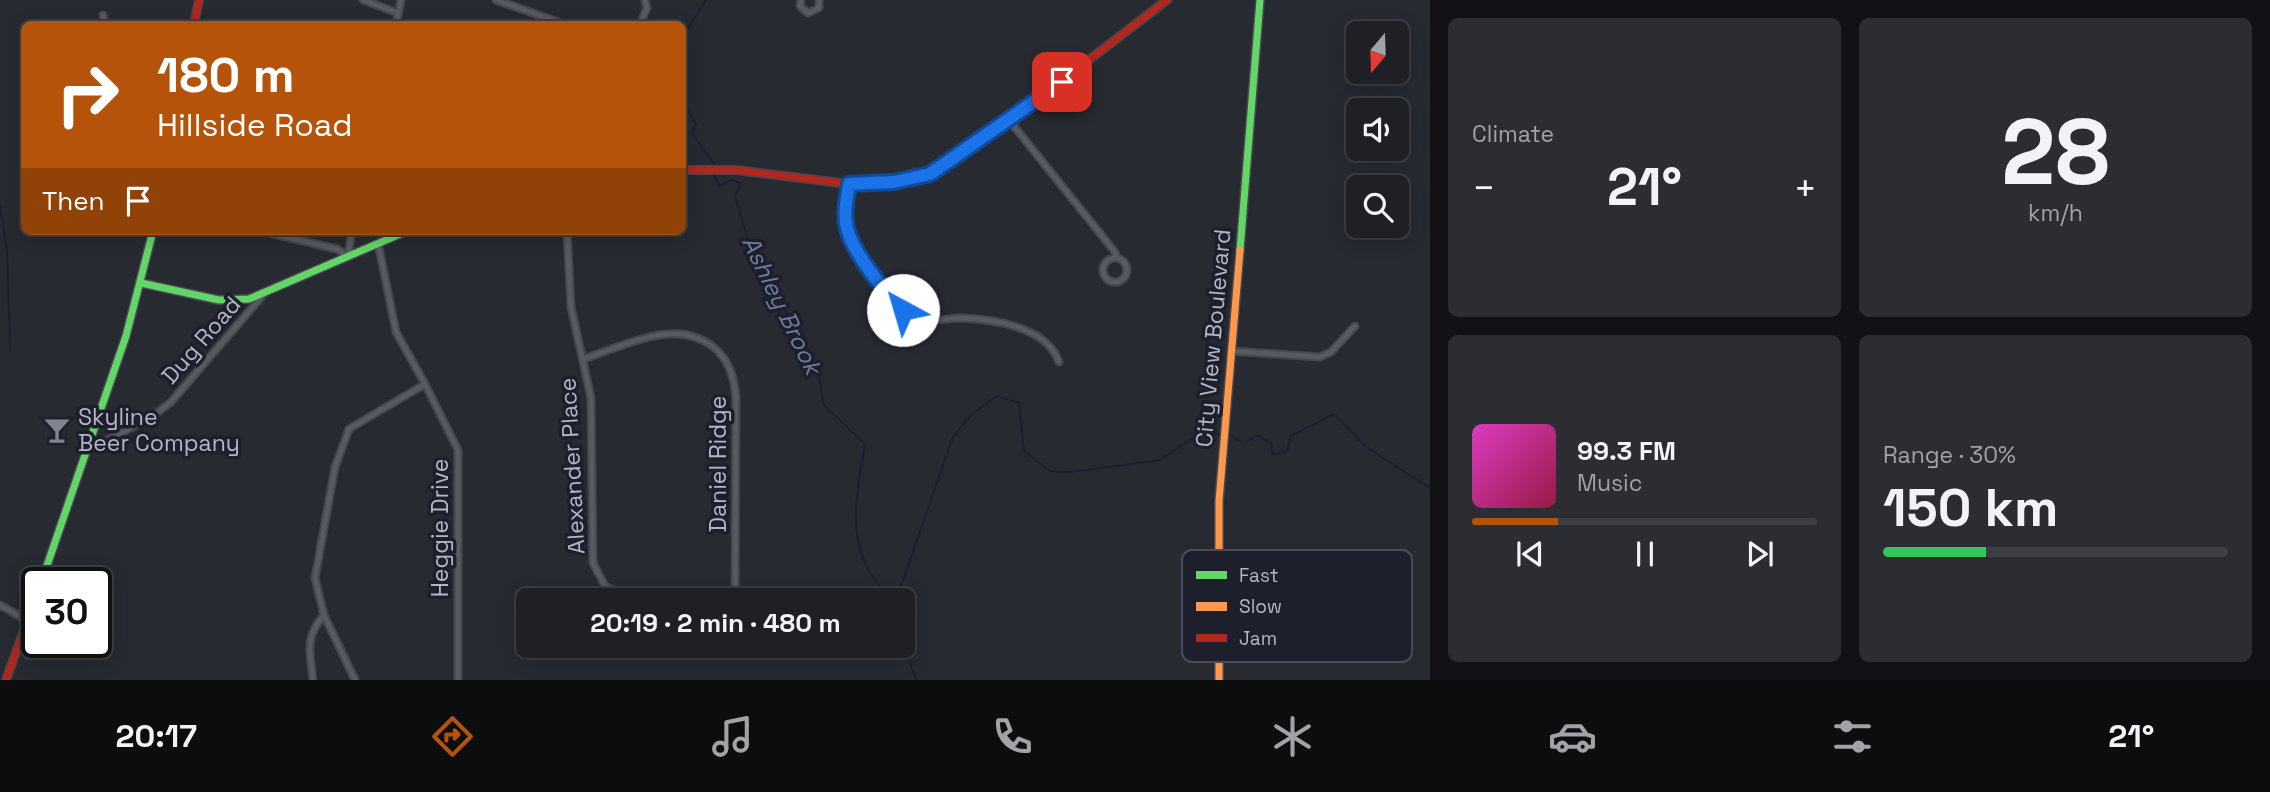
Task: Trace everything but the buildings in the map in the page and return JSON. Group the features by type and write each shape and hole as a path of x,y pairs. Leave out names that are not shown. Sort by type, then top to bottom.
{"main road":[{"path":"195,21 199,0"},
{"path":"686,170 736,170 849,184 894,182 930,174 1009,120 1167,0"},
{"name":"City View Boulevard","path":"1218,550 1223,434 1260,0"},
{"path":"47,567 141,283 152,235"},
{"path":"141,283 227,301 264,294 397,235"},
{"path":"6,680 21,638"},
{"name":"City View Boulevard","path":"1219,662 1219,680"}],"street":[{"path":"363,0 398,13"},
{"path":"397,21 401,0"},
{"path":"497,0 556,21"},
{"path":"641,21 647,8 645,0"},
{"path":"801,0 800,6 808,13 819,8 819,0"},
{"path":"103,15 104,21"},
{"path":"1009,120 1115,252 1115,257"},
{"path":"849,184 845,215 848,234 859,253 903,310 929,320 960,318 1009,326 1046,341 1059,362"},
{"path":"279,235 337,248 348,256 351,235"},
{"name":"Alexander Place","path":"567,235 571,307 591,405 593,563 608,588"},
{"name":"Heggie Drive","path":"378,243 396,332 458,450 458,680"},
{"path":"1115,257 1126,263 1128,271 1121,281 1113,282 1106,278 1103,271 1108,260 1115,257"},
{"name":"Dug Road","path":"90,443 102,443 165,407 264,294"},
{"path":"1231,351 1320,357 1331,352 1355,326"},
{"name":"Daniel Ridge","path":"583,359 672,332 702,340 727,362 734,376 736,398 735,588"},
{"path":"355,680 324,615 315,578 335,467 345,434 363,419 425,383"},
{"path":"0,606 21,618"},
{"path":"313,680 309,641 312,629 324,615"}],"waterway":[{"name":"Ashley Brook","path":"686,32 706,0"},
{"name":"Ashley Brook","path":"686,105 696,125 692,133 714,164"},
{"name":"Ashley Brook","path":"714,175 719,186 731,180 741,183 735,196 750,246 818,371 824,405 865,444 857,495 856,529 865,562 881,588"},
{"path":"0,207 7,251 10,347"},
{"path":"900,588 953,437 971,415 997,396 1019,403 1024,451 1050,471 1071,472 1160,460 1200,433 1223,435"},
{"path":"1228,434 1244,443 1258,435 1271,444 1273,455 1287,451 1291,436 1334,414 1365,446 1430,488"},
{"path":"909,658 917,680"}],"traffic: fast":[{"path":"1240,250 1260,0"},
{"path":"47,567 126,336 152,235"},
{"path":"141,283 219,300 249,299 398,235"}],"traffic: slow":[{"path":"1219,550 1219,501 1240,250"},
{"path":"1219,662 1219,680"}],"traffic: jam":[{"path":"195,21 199,0"},
{"path":"686,170 736,170 849,184 894,182 930,174 1042,96 1167,0"},
{"path":"6,680 21,638"}],"place":[{"name":"Skyline Beer Company","path":"57,430"}],"route":[{"path":"903,310 851,241 845,221 849,184 912,180 930,174 1062,82"}]}
